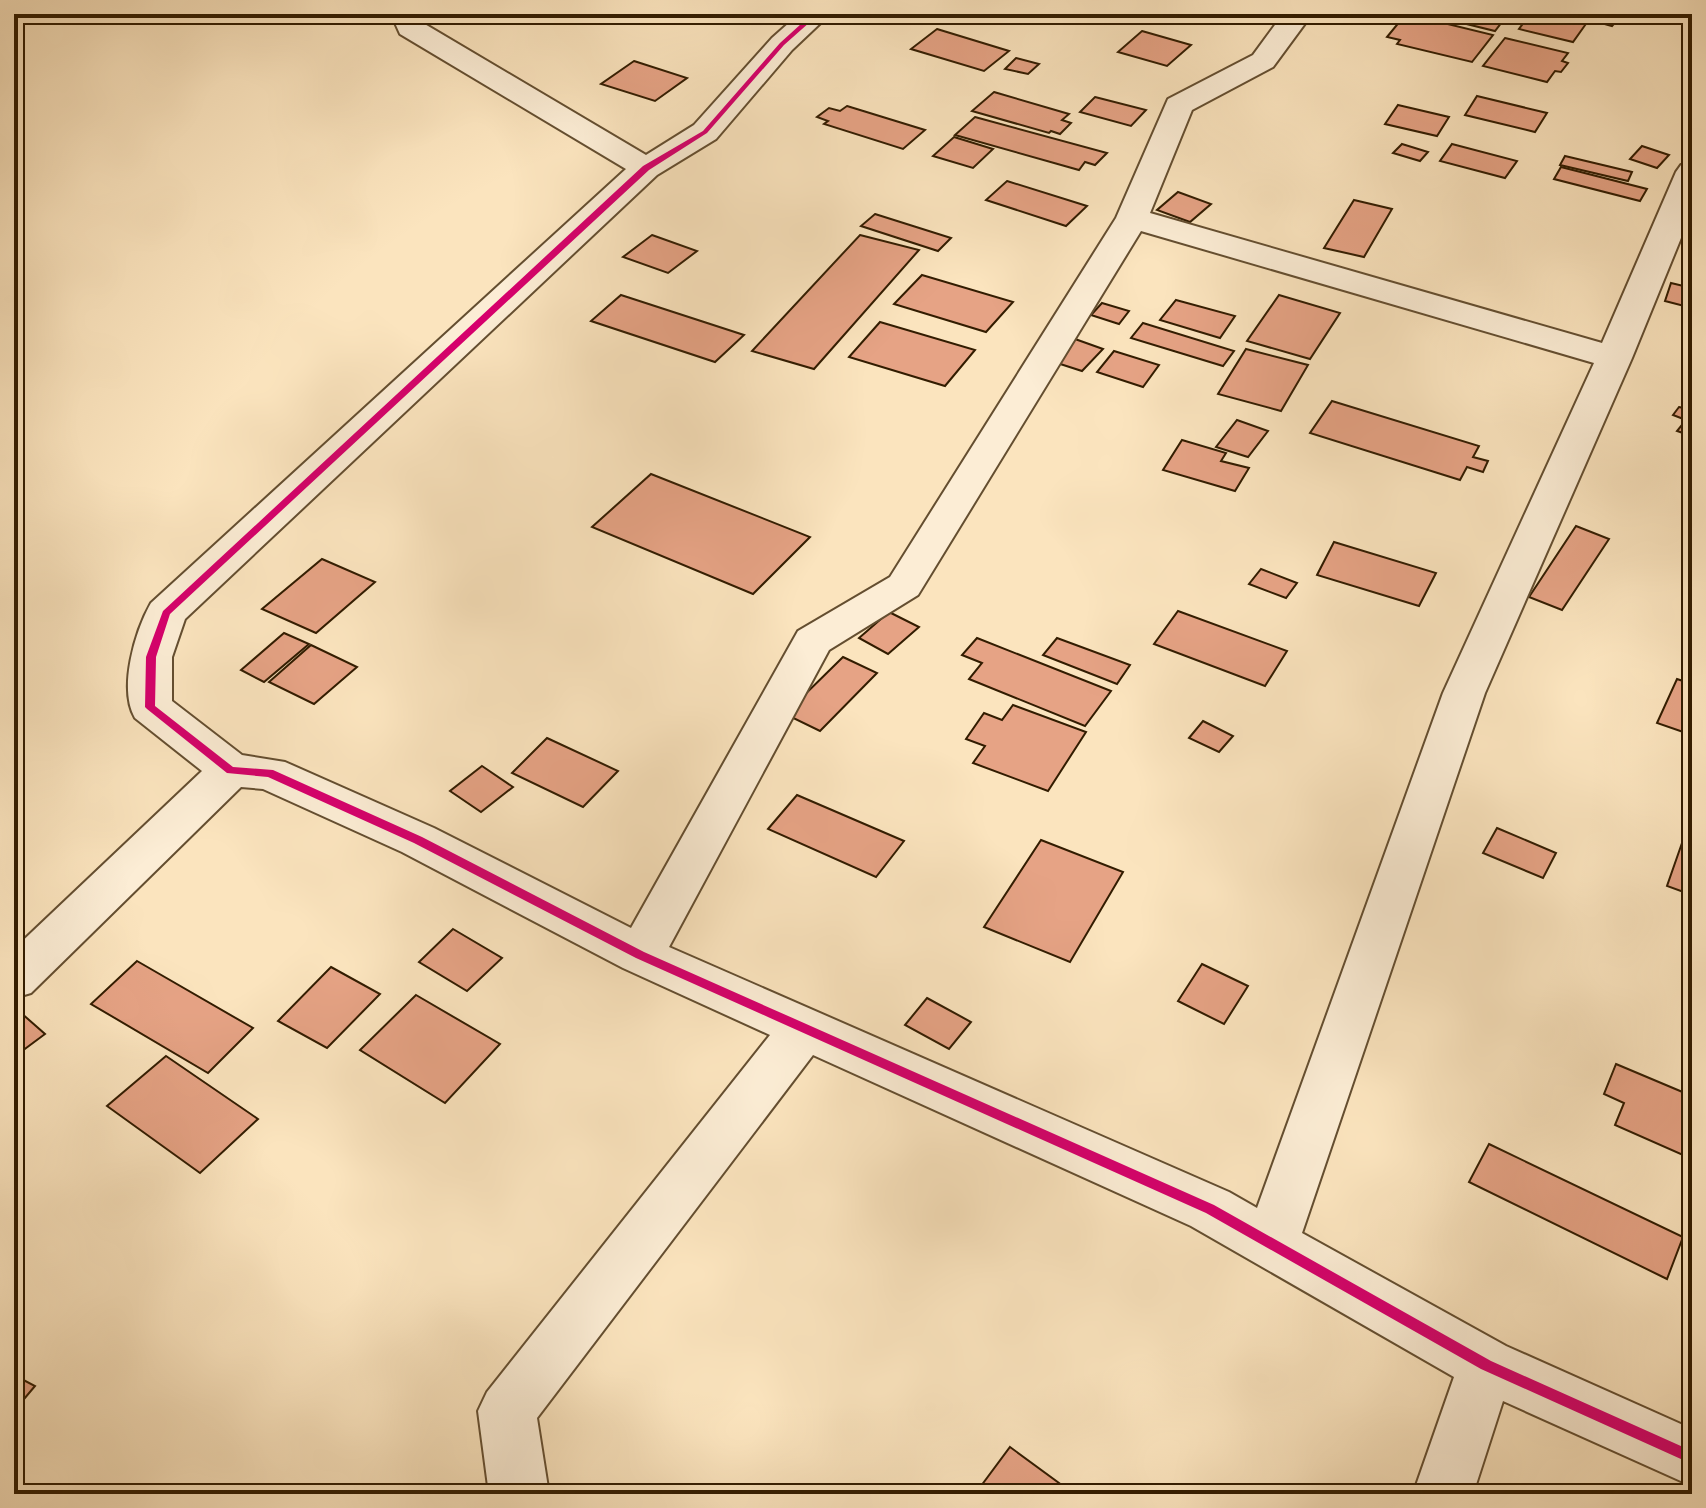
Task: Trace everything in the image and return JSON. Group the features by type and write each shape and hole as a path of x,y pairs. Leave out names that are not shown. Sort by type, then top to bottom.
{"street":[{"path":"405,14 410,28 646,168"},
{"path":"816,14 782,44 705,132 646,168 166,613 151,657 150,707 231,770 269,773 404,834 640,955 1210,1209 1486,1365 1692,1458"},
{"path":"640,955 813,641 904,586 1132,218 1179,105 1263,61 1298,14"},
{"path":"1271,1244 1464,693 1614,358 1692,172"},
{"path":"1132,218 1614,358"},
{"path":"14,979 231,770"},
{"path":"519,1494 507,1411 805,1028"},
{"path":"1443,1494 1486,1365"}],"building":[{"path":"1086,14 1126,14 1118,22"},
{"path":"1426,14 1508,14 1495,31"},
{"path":"1530,14 1558,14 1588,21 1573,42 1519,29"},
{"path":"1606,14 1619,18 1612,26 1576,16"},
{"path":"1419,17 1493,35 1472,62 1397,44 1400,40 1387,37 1400,21 1413,24"},
{"path":"937,29 1009,51 984,71 911,49"},
{"path":"1142,31 1191,45 1167,66 1118,52"},
{"path":"1505,38 1568,53 1562,61 1568,63 1561,72 1555,71 1547,82 1483,66"},
{"path":"1016,58 1039,64 1028,74 1005,69"},
{"path":"634,61 687,78 655,101 601,84"},
{"path":"994,92 1069,114 1062,120 1071,123 1060,134 1049,133 972,111"},
{"path":"1477,96 1547,113 1535,132 1465,115"},
{"path":"1095,97 1146,110 1131,126 1080,112"},
{"path":"1398,105 1449,117 1437,136 1385,124"},
{"path":"847,106 925,130 903,149 824,124 828,121 817,117 829,108 840,111"},
{"path":"975,117 1107,153 1095,165 1085,162 1079,170 955,135"},
{"path":"954,137 993,149 973,168 933,156"},
{"path":"1402,144 1428,152 1420,161 1393,153"},
{"path":"1452,144 1517,161 1505,178 1440,161"},
{"path":"1642,146 1669,155 1657,168 1630,159"},
{"path":"1565,156 1632,172 1628,181 1560,165"},
{"path":"1561,167 1647,189 1640,201 1554,179"},
{"path":"1007,181 1087,206 1066,226 986,200"},
{"path":"1178,192 1211,204 1190,222 1157,210"},
{"path":"1354,200 1392,209 1364,257 1324,248"},
{"path":"875,214 951,238 938,251 861,226"},
{"path":"652,235 697,251 668,273 623,257"},
{"path":"860,235 919,250 814,369 752,351"},
{"path":"922,275 1013,302 986,332 894,304"},
{"path":"1671,283 1692,288 1692,308 1665,301"},
{"path":"621,295 744,335 715,362 591,321"},
{"path":"1279,295 1340,313 1310,359 1247,341"},
{"path":"1176,300 1235,316 1220,338 1160,320"},
{"path":"1102,303 1129,311 1119,324 1091,315"},
{"path":"880,322 975,350 945,386 849,357"},
{"path":"1143,323 1234,351 1223,366 1131,338"},
{"path":"1075,339 1103,349 1082,371 1054,362"},
{"path":"1246,349 1308,365 1281,411 1218,394"},
{"path":"1114,351 1159,365 1143,387 1097,372"},
{"path":"1332,401 1479,446 1473,457 1488,461 1483,472 1467,467 1460,480 1310,433"},
{"path":"1679,407 1692,410 1692,436 1677,431 1686,420 1673,415"},
{"path":"1237,420 1268,431 1248,457 1216,447"},
{"path":"1182,440 1226,453 1221,461 1249,468 1235,491 1163,470"},
{"path":"651,474 810,537 753,594 592,527"},
{"path":"1576,526 1609,539 1562,610 1529,597"},
{"path":"1334,542 1436,573 1419,606 1317,575"},
{"path":"322,559 375,582 316,633 262,609"},
{"path":"1261,569 1297,583 1286,598 1249,584"},
{"path":"1178,611 1287,651 1265,686 1154,644"},
{"path":"889,612 919,627 888,654 859,638"},
{"path":"284,633 309,644 264,682 241,670"},
{"path":"977,638 1111,691 1085,726 969,679 982,663 962,655"},
{"path":"1057,638 1130,665 1117,684 1043,655"},
{"path":"311,645 357,667 314,704 269,682"},
{"path":"843,657 877,673 820,731 785,714"},
{"path":"1677,679 1692,684 1692,735 1657,723"},
{"path":"1013,705 1086,732 1048,791 973,763 985,746 966,739 984,713 1002,720"},
{"path":"1203,721 1233,736 1219,752 1189,738"},
{"path":"547,738 618,771 583,807 512,773"},
{"path":"482,766 513,787 481,812 450,791"},
{"path":"797,795 904,841 876,877 768,829"},
{"path":"1497,828 1556,853 1543,878 1483,853"},
{"path":"1041,840 1123,872 1070,962 984,927"},
{"path":"1682,843 1692,847 1692,895 1667,886"},
{"path":"453,929 502,958 467,991 419,962"},
{"path":"137,961 253,1028 208,1073 91,1004"},
{"path":"1202,964 1248,986 1224,1024 1178,1001"},
{"path":"331,967 380,994 327,1048 278,1021"},
{"path":"416,995 500,1044 445,1103 360,1050"},
{"path":"927,998 971,1022 949,1049 905,1025"},
{"path":"20,1012 45,1034 14,1057 14,1017"},
{"path":"166,1056 258,1119 200,1173 107,1106"},
{"path":"1616,1064 1692,1096 1692,1159 1615,1125 1624,1103 1604,1094"},
{"path":"1489,1144 1683,1237 1667,1279 1469,1182"},
{"path":"14,1375 35,1386 14,1411"},
{"path":"1010,1447 1074,1494 992,1494 981,1486"}],"cycle path":[{"path":"816,14 782,44 705,132 646,168 166,613 151,657 150,707 231,770 269,773 418,840 640,955 1210,1209 1486,1365 1692,1458"}]}
